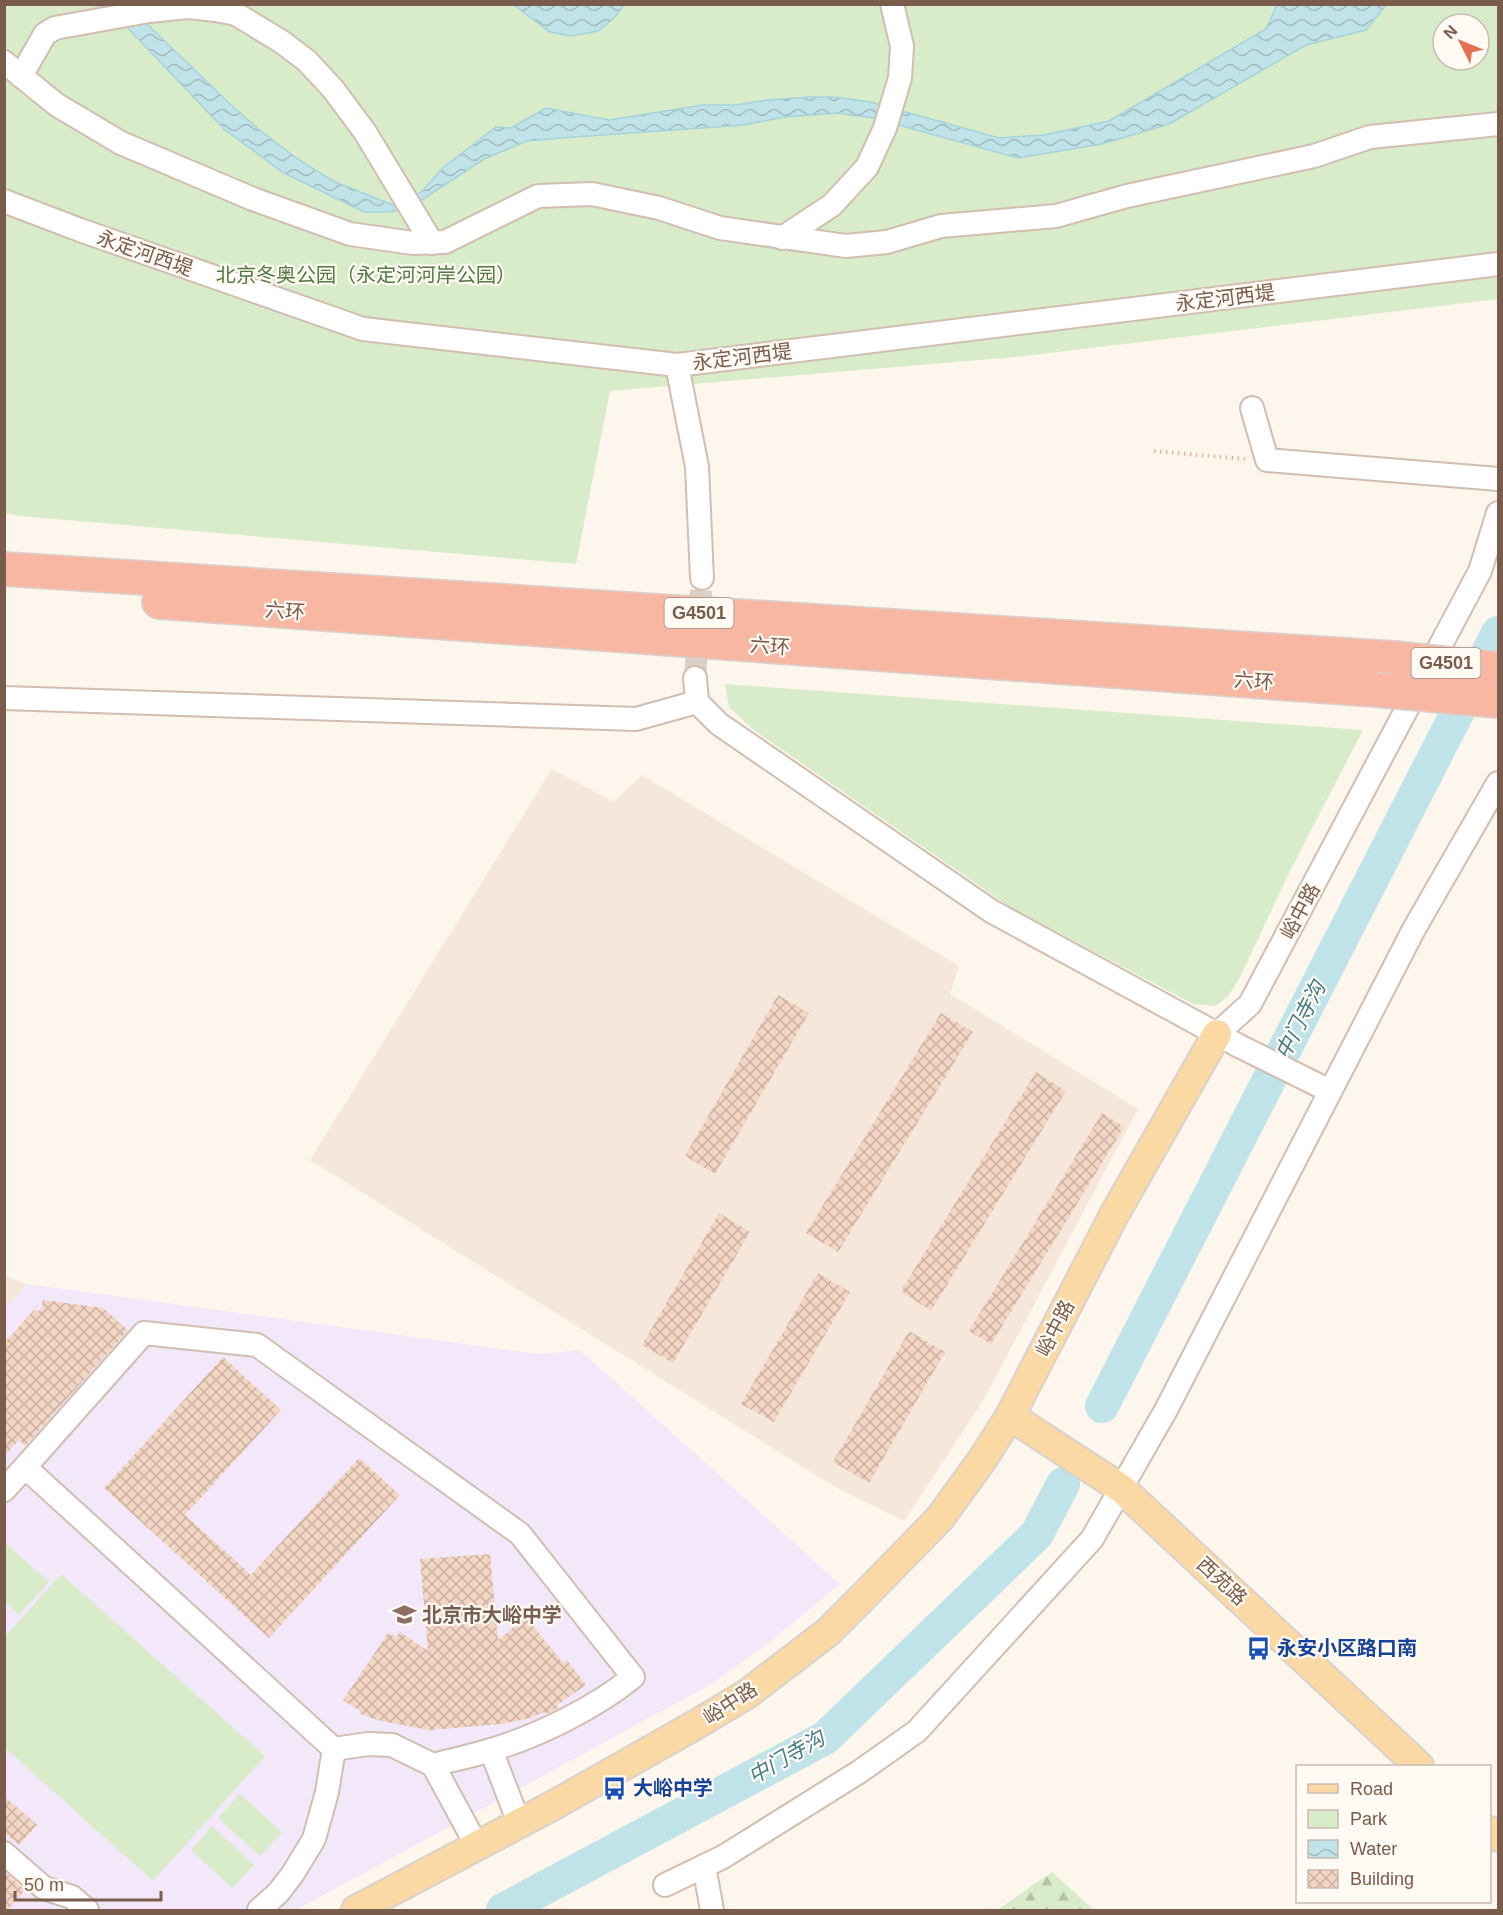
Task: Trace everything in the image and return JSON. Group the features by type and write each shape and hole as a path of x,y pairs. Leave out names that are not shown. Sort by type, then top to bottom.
{"highway":[{"name":"六环","path":"4,563 20,571 1394,657 1498,669"},
{"name":"六环","path":"4,591 1376,690 1498,701"}],"main road":[{"name":"峪中路","path":"356,1911 697,1724 737,1700 828,1632 940,1518 982,1460 1010,1416 1114,1215 1228,1040"},
{"name":"西苑路","path":"1010,1416 1122,1489 1417,1765"}],"street":[{"path":"782,238 832,206 867,167 885,128 900,78 902,46 892,4"},
{"path":"432,243 365,132 333,89 307,61 237,9 216,10 188,7 149,11 55,28 45,34 13,69 57,105 121,143 253,199 350,234 413,243 432,243 445,242 538,196 592,194 659,208 720,228 846,246 887,242 940,226 1056,216 1127,196 1314,156 1370,137 1498,124"},
{"name":"永定河西堤","path":"4,201 80,230 363,328 677,365 1498,264"},
{"path":"677,365 697,467 702,578"},
{"path":"1252,408 1267,460 1498,478"},
{"name":"峪中路","path":"1228,1040 1250,1004 1480,571 1498,513"},
{"path":"695,678 697,702 719,724 991,911 1228,1040 1329,1091"},
{"path":"4,698 636,719 697,702"},
{"path":"665,1885 723,1857 859,1772 917,1731 1092,1539 1166,1410 1414,929 1498,783"},
{"path":"4,1490 144,1333 257,1345 520,1534 633,1677 621,1687 554,1725 491,1750 433,1765"},
{"path":"25,1467 334,1749"},
{"path":"334,1749 368,1744 392,1745 433,1765 477,1846"},
{"path":"259,1911 278,1893 292,1875 314,1839 327,1792 334,1749"},
{"path":"491,1750 519,1823"},
{"path":"4,1852 44,1888 72,1897 87,1911"},
{"path":"704,1866 712,1911"}],"path":[{"path":"1154,451 1267,460"}],"shaded area":[{"path":"552,769 614,802 642,775 959,966 950,994 1138,1109 983,1401 904,1521 835,1487 310,1160"},
{"path":"5,1276 27,1284 5,1310"},
{"name":"北京市大峪中学","path":"27,1284 538,1354 580,1350 840,1584 765,1646 708,1686 296,1910 5,1910 4,1310"}],"green space":[{"name":"北京冬奥公园（永定河河岸公园）","path":"5,5 1498,5 1498,299 1015,357 610,391 576,564 5,513"},
{"path":"725,684 1363,730 1290,871 1241,975 1228,997 1215,1006 1193,1004 1010,907 755,731 729,707"},
{"path":"5,1543 49,1582 19,1615 5,1602"},
{"path":"61,1574 265,1756 153,1881 5,1748 5,1637"},
{"path":"240,1794 282,1832 260,1856 218,1818"},
{"path":"212,1826 254,1865 232,1888 191,1850"},
{"path":"1052,1872 1094,1910 997,1910"}],"water":[{"path":"97,5 122,5 146,23 229,103 299,160 333,181 393,205 420,193 444,167 496,127 511,128 546,108 609,120 703,105 736,105 768,100 834,97 870,102 999,138 1044,135 1109,121 1266,29 1277,5 1386,5 1366,30 1306,45 1169,124 1102,144 1018,158 873,118 837,113 784,117 744,125 527,141 484,159 411,207 389,212 364,212 284,173 225,130 124,24"},
{"path":"514,5 624,5 613,19 598,31 571,36 550,32"}],"building":[{"path":"778,995 809,1013 715,1174 685,1156"},
{"path":"941,1013 973,1032 838,1252 806,1233"},
{"path":"1036,1072 1066,1091 931,1311 901,1291"},
{"path":"1102,1113 1124,1127 991,1344 969,1331"},
{"path":"719,1213 750,1232 673,1363 642,1345"},
{"path":"818,1273 850,1292 774,1422 741,1404"},
{"path":"43,1300 103,1308 128,1330 25,1446 19,1440 4,1456 4,1343 34,1310 41,1311"},
{"path":"909,1331 945,1352 869,1483 833,1462"},
{"path":"223,1357 281,1410 185,1515 251,1575 359,1458 400,1495 269,1638 104,1488"},
{"path":"490,1554 498,1640 526,1617 563,1663 567,1660 586,1685 557,1705 558,1708 546,1714 544,1712 530,1718 502,1724 429,1730 381,1721 360,1714 360,1711 343,1700 388,1633 396,1637 400,1632 428,1651 420,1559"},
{"path":"4,1796 37,1825 19,1845 4,1832"},
{"path":"4,1871 25,1890 7,1911 4,1911"}],"waterway":[{"name":"中门寺沟","path":"1102,1406 1498,633"},
{"name":"中门寺沟","path":"503,1910 825,1738 1037,1534 1063,1484"}],"tunnel":[{"path":"695,678 702,578"}],"place":[{"name":"北京市大峪中学","path":"404,1615"},
{"name":"永安小区路口南","path":"1259,1648"},
{"name":"大峪中学","path":"615,1788"}]}
